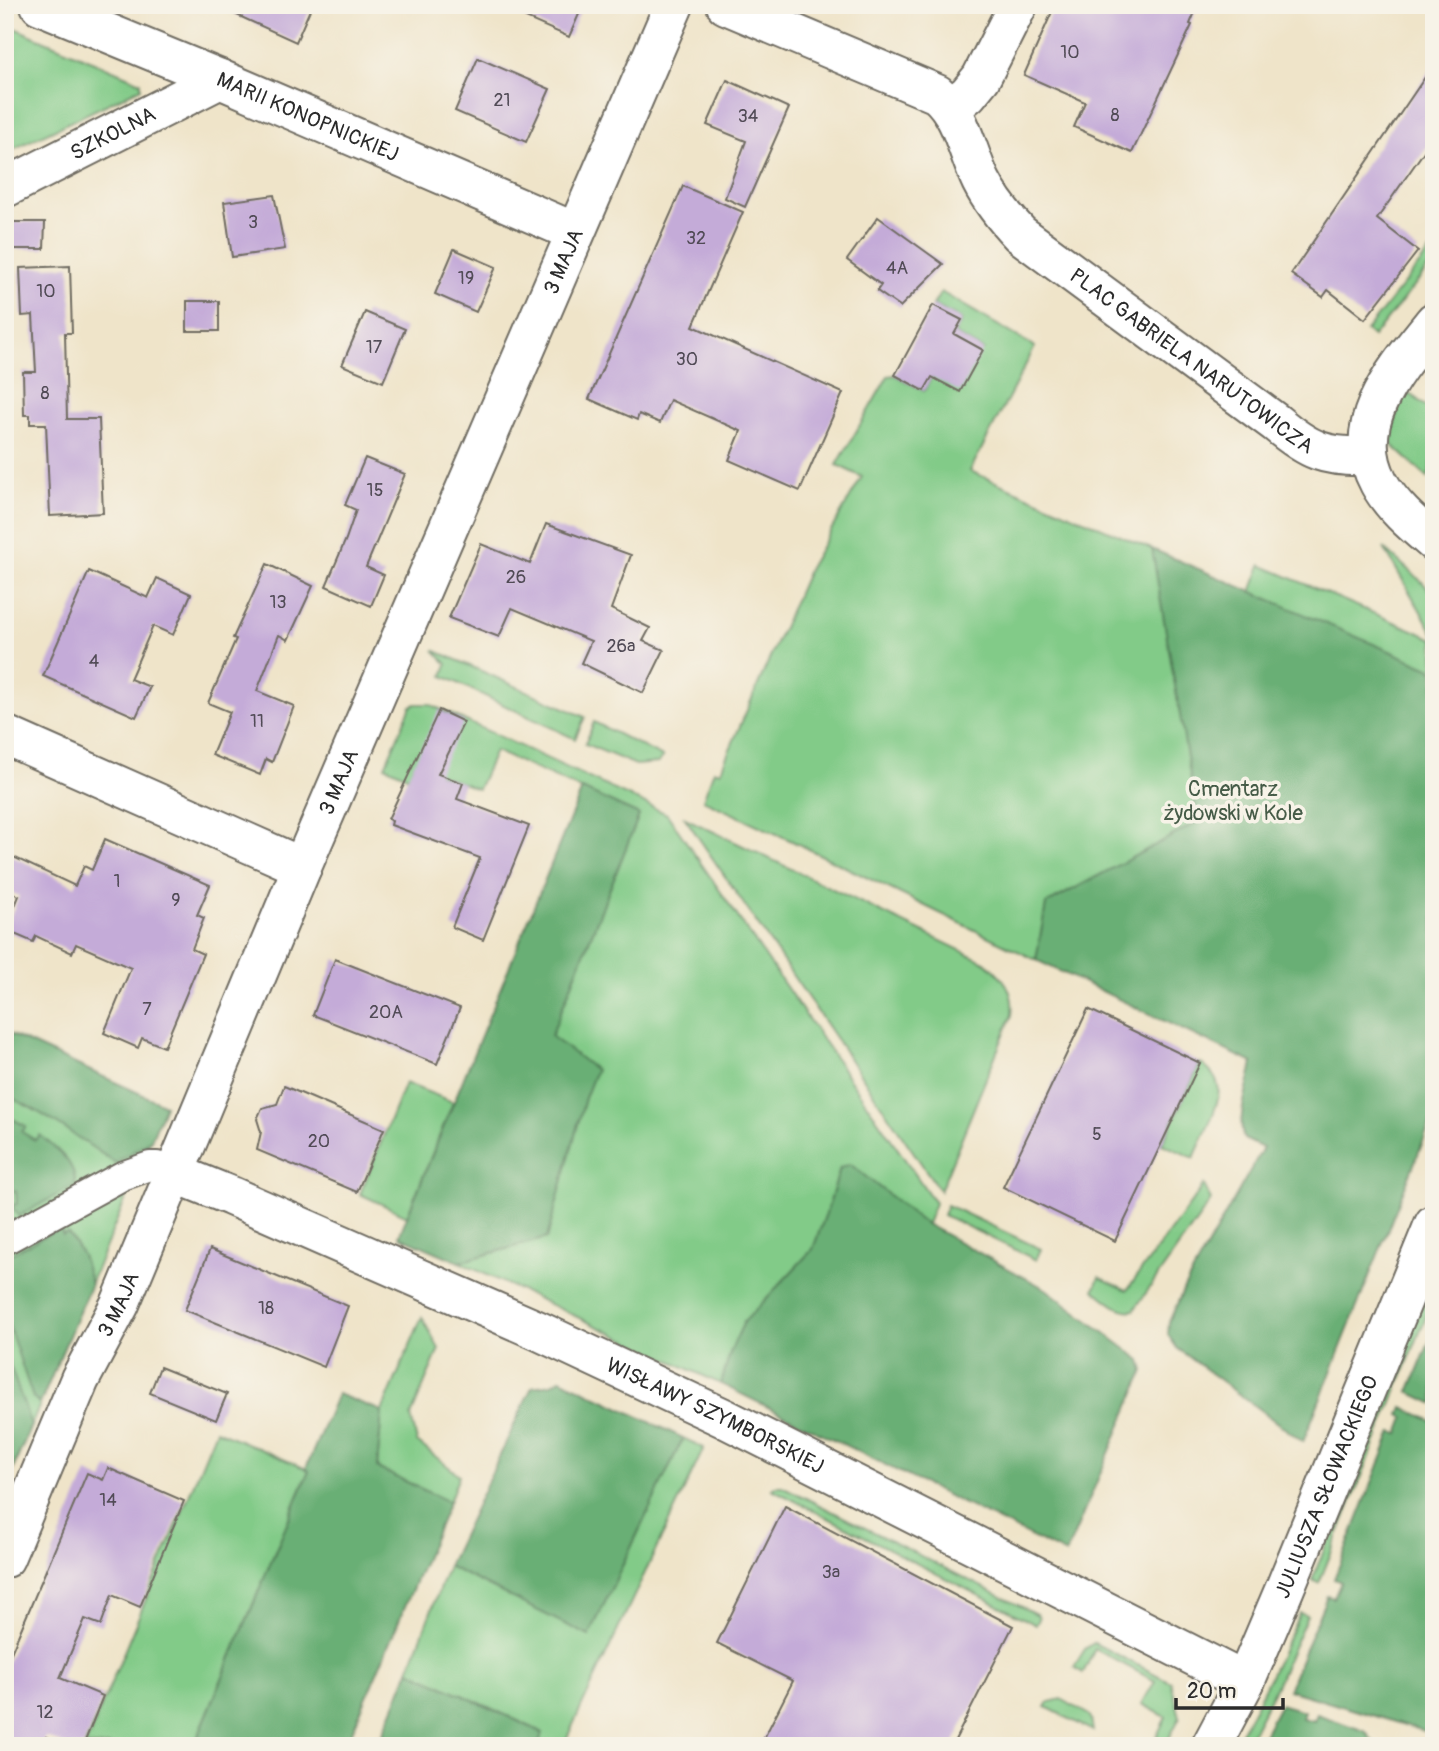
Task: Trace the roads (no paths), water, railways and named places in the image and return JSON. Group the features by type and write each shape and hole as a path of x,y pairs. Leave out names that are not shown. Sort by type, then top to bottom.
{"street":[{"name":"MARII KONOPNICKIEJ","path":"40,5 576,232"},
{"name":"3 MAJA","path":"5,1558 80,1379 120,1304 302,867 674,5"},
{"path":"726,5 937,94 951,108 968,94 981,78 1017,5"},
{"name":"SZKOLNA","path":"5,188 220,79"},
{"name":"PLAC GABRIELA NARUTOWICZA","path":"951,108 991,200 1020,234 1301,443 1327,454 1344,457 1369,456"},
{"path":"1434,322 1397,368 1372,416 1369,432 1369,456 1379,484 1409,521 1434,542"},
{"path":"5,735 302,867"},
{"path":"5,1240 122,1176 150,1166 174,1173"},
{"name":"WISŁAWY SZYMBORSKIEJ","path":"174,1173 539,1331 776,1443 1245,1682"},
{"name":"JULIUSZA SŁOWACKIEGO","path":"1211,1746 1245,1682 1434,1224"}],"park label":[{"name":"Cmentarz żydowski w Kole","path":"1233,801"}]}
